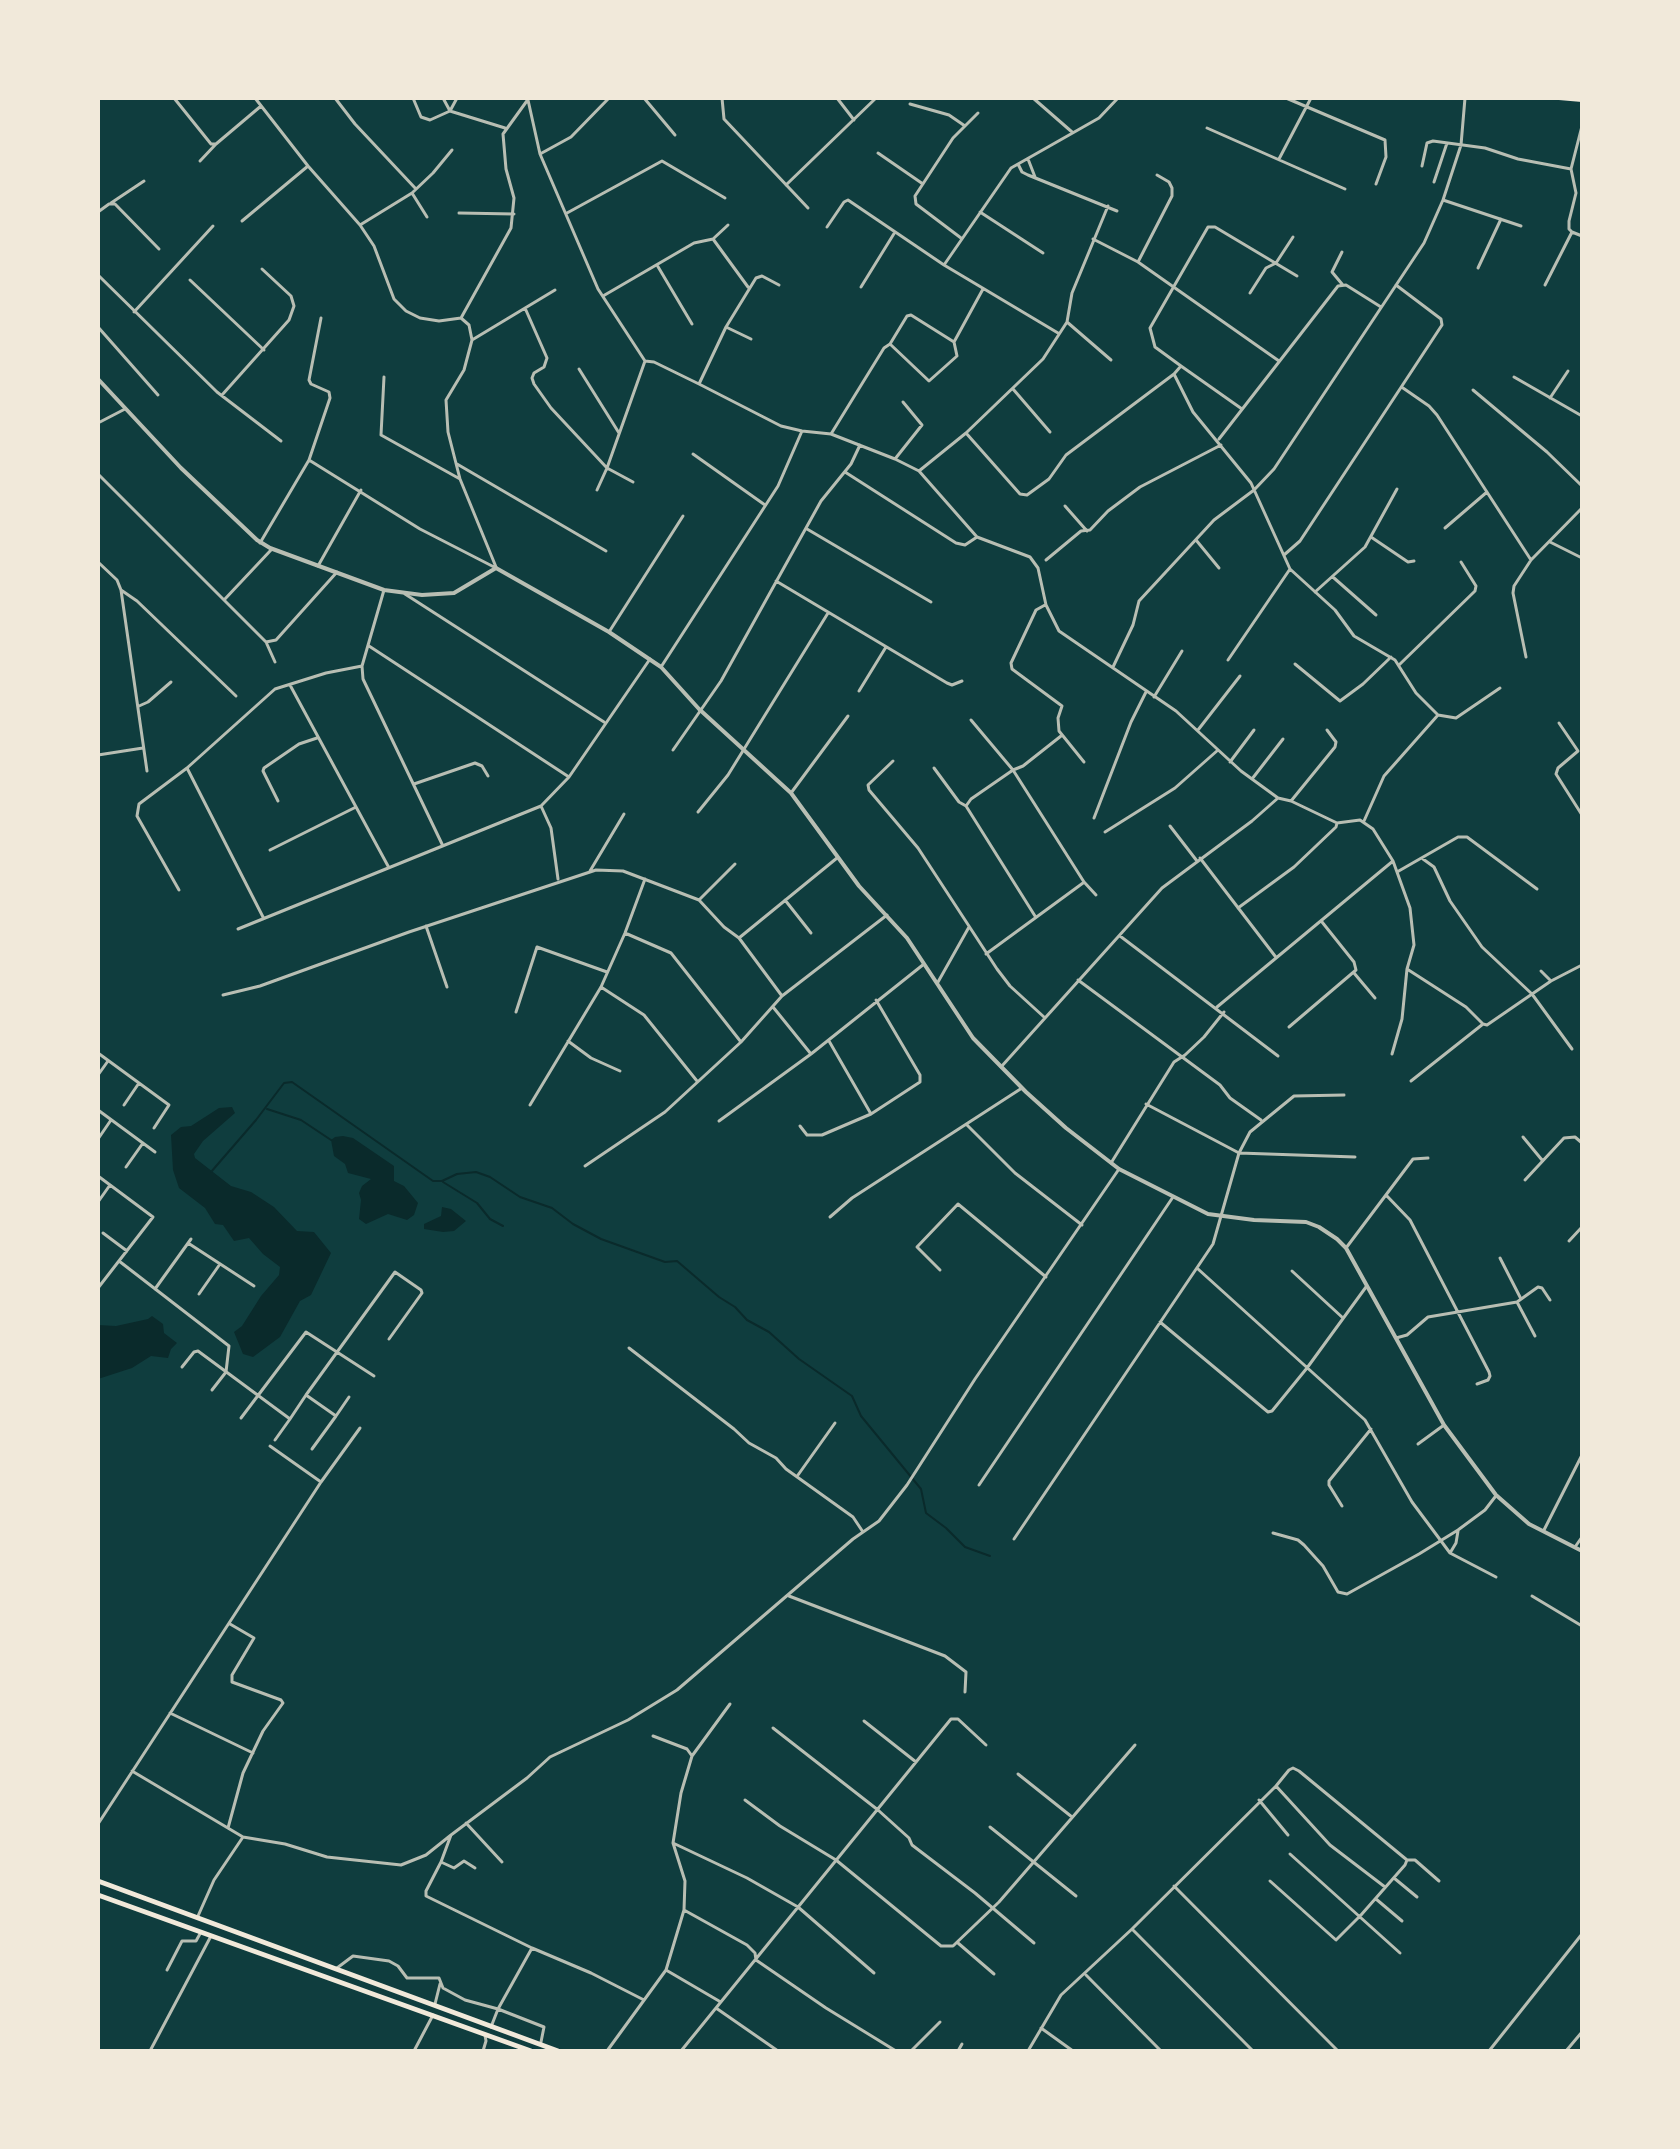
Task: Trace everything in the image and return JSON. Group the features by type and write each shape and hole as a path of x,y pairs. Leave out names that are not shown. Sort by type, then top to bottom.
{"highway":[{"path":"98,1881 558,2051"},
{"path":"98,1895 531,2051"},
{"path":"137,1909 142,1895"}],"main road":[{"path":"1559,98 1582,100"}],"street":[{"path":"174,98 211,144 216,144"},
{"path":"255,98 308,166 360,225 374,246 394,299 406,311 420,318 439,321 461,318 469,325 472,340 464,370 449,394 445,408 460,479 496,568"},
{"path":"335,98 414,191 427,217"},
{"path":"413,98 424,119 430,120 450,111 457,98"},
{"path":"443,98 450,111 506,128"},
{"path":"540,154 571,137 609,98"},
{"path":"644,98 675,135"},
{"path":"722,98 724,119 808,208"},
{"path":"788,98 798,98"},
{"path":"837,98 854,120"},
{"path":"786,185 876,98"},
{"path":"1033,98 1072,132"},
{"path":"944,265 1007,173 1099,118 1118,98"},
{"path":"1286,98 1385,140 1386,157 1376,184"},
{"path":"1279,159 1311,98"},
{"path":"1113,667 1133,625 1139,601 1214,520 1254,490 1274,469 1424,243 1443,200 1461,145 1465,98"},
{"path":"528,99 540,154 598,289 645,361"},
{"path":"461,318 511,228 514,198 502,139 506,128 528,99"},
{"path":"910,104 949,115 965,126"},
{"path":"200,161 261,106"},
{"path":"961,238 916,204 915,196 953,138 978,113"},
{"path":"1582,126 1571,169 1576,193 1568,225 1572,232 1582,236"},
{"path":"1207,128 1345,189"},
{"path":"1422,166 1430,141 1485,148 1518,159 1571,169"},
{"path":"1434,182 1447,143"},
{"path":"360,225 414,191 452,150"},
{"path":"878,153 923,184"},
{"path":"1028,159 1035,177"},
{"path":"567,213 662,161 725,198"},
{"path":"1018,164 1022,172 1117,211"},
{"path":"242,221 308,166"},
{"path":"1138,262 1172,196 1169,182 1157,175"},
{"path":"98,212 144,181"},
{"path":"827,227 848,200 944,265 1059,334"},
{"path":"1443,200 1521,226"},
{"path":"109,204 123,210 159,249"},
{"path":"919,471 966,433 1043,359 1067,322 1072,293 1108,206"},
{"path":"980,212 1043,253"},
{"path":"459,213 514,214"},
{"path":"1478,268 1501,219"},
{"path":"603,296 694,243 713,239 728,225"},
{"path":"134,312 213,226"},
{"path":"1242,409 1155,347 1150,328 1208,227 1215,227 1297,276"},
{"path":"861,287 895,232"},
{"path":"1545,285 1572,232"},
{"path":"1250,293 1266,268 1276,263 1293,237"},
{"path":"713,239 749,289"},
{"path":"1093,239 1138,262 1279,361"},
{"path":"1342,252 1332,272 1342,284 1381,307"},
{"path":"657,265 692,324"},
{"path":"222,395 289,320 294,306 291,296 262,269"},
{"path":"98,276 222,395 281,441"},
{"path":"699,384 726,327 756,278 762,276 779,285"},
{"path":"190,280 264,350"},
{"path":"1046,560 1140,487 1219,443 1279,361 1342,284"},
{"path":"1284,555 1300,541 1403,388 1443,322 1396,285"},
{"path":"890,344 929,381 957,356 954,342 983,289"},
{"path":"472,340 555,290"},
{"path":"525,308 547,358 544,367 534,373 534,384 551,408 607,468 633,482"},
{"path":"831,434 884,348 909,315 954,342"},
{"path":"260,543 309,460 330,398 329,392 311,384 309,380 321,318"},
{"path":"1067,322 1111,360"},
{"path":"98,327 158,395"},
{"path":"726,327 751,339"},
{"path":"645,361 654,362 781,426 831,434 919,471 977,537 1030,557 1038,568 1046,605 1059,631 1198,730 1230,762 1278,798 1337,823 1353,818 1364,821 1373,829 1393,861 1410,908 1414,945 1407,969 1402,1019 1392,1054"},
{"path":"597,490 645,361"},
{"path":"966,433 1024,495 1049,479 1066,455 1181,366"},
{"path":"579,369 619,433"},
{"path":"1550,398 1568,371"},
{"path":"1174,374 1193,412 1251,483 1290,569 1335,610 1354,636 1391,657 1416,693 1438,715 1456,718 1500,688"},
{"path":"384,377 381,435 460,479"},
{"path":"1514,377 1582,416"},
{"path":"98,379 172,459 260,543 271,549 384,590 439,596 454,593 496,568"},
{"path":"1403,388 1433,409 1531,560"},
{"path":"1013,389 1050,432"},
{"path":"1473,390 1582,486"},
{"path":"895,459 922,425 903,402"},
{"path":"98,423 125,409"},
{"path":"661,667 789,465 802,431"},
{"path":"673,750 721,681 821,501 845,472 860,445"},
{"path":"693,454 765,505"},
{"path":"309,460 420,529 609,632 661,667 699,709 791,793 859,886 907,938 973,1038 1022,1088 1111,1163 1208,1214 1306,1222 1329,1233 1346,1248 1444,1425 1496,1495 1516,1514 1582,1551"},
{"path":"457,464 606,551"},
{"path":"845,472 956,543 965,545 977,537"},
{"path":"98,474 266,642 275,662"},
{"path":"1315,592 1365,547 1397,489"},
{"path":"318,566 361,490"},
{"path":"1445,528 1487,492"},
{"path":"1065,506 1087,531"},
{"path":"1526,657 1513,593 1517,578 1582,508"},
{"path":"609,632 683,516"},
{"path":"807,529 931,602"},
{"path":"1371,537 1405,560 1414,561"},
{"path":"1196,540 1219,568"},
{"path":"1550,542 1582,558"},
{"path":"224,600 271,549"},
{"path":"98,562 117,580 121,590 147,771"},
{"path":"1398,666 1475,591 1476,586 1461,562"},
{"path":"1228,660 1290,569"},
{"path":"266,642 276,640 337,572"},
{"path":"1333,577 1376,615"},
{"path":"775,581 947,683 952,685 962,681"},
{"path":"121,590 137,601 236,696"},
{"path":"384,590 362,666 363,679 442,844"},
{"path":"402,592 605,723"},
{"path":"1046,605 1036,610 1011,663 1015,672 1062,706 1057,723 1061,736 1084,762"},
{"path":"698,812 728,775 828,613"},
{"path":"369,646 569,777"},
{"path":"859,691 886,647"},
{"path":"1154,697 1182,651"},
{"path":"1295,664 1340,701 1391,657"},
{"path":"238,929 541,806 569,777 650,659"},
{"path":"179,890 137,811 139,804 187,768 275,689 326,673 362,666"},
{"path":"1198,730 1240,676"},
{"path":"139,706 171,682"},
{"path":"290,685 388,866"},
{"path":"1094,818 1131,722 1146,692"},
{"path":"1364,821 1384,776 1438,715"},
{"path":"791,793 848,716"},
{"path":"971,720 1013,770 1084,882 1096,895"},
{"path":"1559,723 1578,748 1556,774 1582,815"},
{"path":"1230,762 1254,730"},
{"path":"1291,801 1335,747 1336,742 1327,730"},
{"path":"966,806 971,799 1023,766 1061,736"},
{"path":"278,801 264,768 299,744 317,738"},
{"path":"1252,779 1283,739"},
{"path":"98,755 143,748"},
{"path":"1105,832 1175,788 1218,750"},
{"path":"893,761 868,785 869,790 918,848 1010,986 1044,1017"},
{"path":"414,784 475,763 482,766 488,776"},
{"path":"187,768 263,917"},
{"path":"934,768 959,802 966,806 1035,916"},
{"path":"1000,1067 1162,888 1278,798"},
{"path":"541,806 551,828 558,881"},
{"path":"270,850 356,807"},
{"path":"590,871 624,814"},
{"path":"1238,908 1294,867 1337,823"},
{"path":"1170,826 1276,958"},
{"path":"1397,872 1458,837 1467,837 1537,889"},
{"path":"739,938 837,858"},
{"path":"1423,859 1434,867 1450,901 1482,947 1532,994 1572,1049"},
{"path":"1217,1007 1393,861"},
{"path":"699,900 735,864"},
{"path":"223,995 260,986 590,871 623,871 699,900 739,938 782,996"},
{"path":"530,1105 601,987 645,879"},
{"path":"986,954 1084,882"},
{"path":"785,900 811,933"},
{"path":"585,1166 665,1112 741,1042 782,996 887,915"},
{"path":"1322,922 1354,962 1354,973 1375,998"},
{"path":"426,926 447,987"},
{"path":"938,982 969,927"},
{"path":"625,933 671,953 741,1042"},
{"path":"1120,936 1278,1056"},
{"path":"516,1012 537,947 607,973"},
{"path":"719,1121 811,1054 924,964"},
{"path":"1411,1081 1483,1024 1487,1025 1551,981 1582,965"},
{"path":"1407,969 1466,1007 1483,1024"},
{"path":"1541,971 1551,981"},
{"path":"1289,1027 1354,973"},
{"path":"1078,980 1220,1085 1230,1098 1262,1120"},
{"path":"601,987 644,1015 698,1083"},
{"path":"800,1126 807,1135 822,1135 871,1114 921,1079 876,1000"},
{"path":"773,1007 811,1054"},
{"path":"1111,1163 1179,1057 1204,1037 1224,1012"},
{"path":"828,1039 871,1114"},
{"path":"568,1041 591,1058 620,1071"},
{"path":"98,1053 169,1105 154,1128"},
{"path":"98,1075 108,1061"},
{"path":"124,1105 139,1083"},
{"path":"830,1217 852,1198 1022,1088"},
{"path":"1014,1539 1198,1269 1218,1231 1220,1214 1239,1153 1250,1132 1294,1096 1344,1095"},
{"path":"1146,1104 1239,1153 1355,1157"},
{"path":"98,1110 155,1152"},
{"path":"98,1139 111,1120"},
{"path":"967,1125 1015,1173 1082,1225"},
{"path":"1523,1137 1542,1160"},
{"path":"1525,1180 1564,1138 1575,1137 1582,1143"},
{"path":"126,1167 143,1143"},
{"path":"1346,1248 1413,1159 1428,1158"},
{"path":"132,1771 243,1837 285,1844 327,1857 401,1865 426,1855 550,1757 628,1720 677,1690 889,1510 1119,1169"},
{"path":"98,1176 153,1217 98,1288"},
{"path":"98,1202 110,1185"},
{"path":"1386,1195 1410,1220 1490,1376 1477,1384"},
{"path":"979,1485 1173,1197"},
{"path":"940,1270 917,1247 956,1204 1046,1277"},
{"path":"1569,1241 1582,1227"},
{"path":"103,1233 127,1251"},
{"path":"155,1289 190,1241 254,1286"},
{"path":"1500,1258 1520,1296 1518,1301 1535,1336"},
{"path":"119,1261 229,1346 226,1372 212,1390"},
{"path":"199,1294 220,1264"},
{"path":"1198,1269 1365,1420 1412,1502 1450,1553 1496,1577"},
{"path":"1292,1271 1343,1318"},
{"path":"275,1440 336,1351 393,1274 397,1273 422,1293 389,1339"},
{"path":"98,1277 103,1281"},
{"path":"1160,1322 1268,1412 1307,1368 1367,1286"},
{"path":"1396,1338 1407,1335 1428,1317 1518,1301 1541,1287 1550,1300"},
{"path":"241,1418 308,1332 374,1376"},
{"path":"629,1348 749,1443 776,1458 786,1469 853,1517 863,1532"},
{"path":"182,1367 198,1351 290,1419"},
{"path":"306,1395 336,1416"},
{"path":"312,1449 349,1397"},
{"path":"798,1475 835,1423"},
{"path":"1418,1444 1444,1425"},
{"path":"98,1824 321,1482 360,1428"},
{"path":"1342,1506 1329,1481 1371,1429"},
{"path":"270,1446 321,1482"},
{"path":"1543,1531 1582,1455"},
{"path":"1273,1533 1298,1540 1323,1566 1338,1592 1347,1594 1458,1530 1485,1510 1496,1495"},
{"path":"1450,1553 1458,1530"},
{"path":"1575,1547 1582,1537"},
{"path":"789,1596 945,1656 966,1672 965,1692"},
{"path":"1532,1596 1582,1626"},
{"path":"228,1828 243,1773 263,1731 283,1703 232,1682 231,1677 254,1638 230,1624"},
{"path":"607,2051 666,1970 684,1910 685,1881 673,1843 681,1793 692,1756 730,1704"},
{"path":"170,1713 253,1753"},
{"path":"681,2051 954,1717 986,1745"},
{"path":"864,1721 916,1762"},
{"path":"773,1728 878,1810 909,1838 912,1845 1034,1943"},
{"path":"653,1736 687,1749 692,1756"},
{"path":"745,1800 780,1826 836,1860 941,1946 953,1946 993,1908 1135,1745"},
{"path":"1028,2051 1061,1995 1086,1975 1293,1768 1407,1860 1415,1860 1439,1881"},
{"path":"1018,1774 1072,1817"},
{"path":"1276,1786 1330,1845 1386,1888"},
{"path":"1259,1800 1288,1835"},
{"path":"466,1823 502,1862"},
{"path":"990,1827 1076,1896"},
{"path":"451,1835 426,1896 644,2000"},
{"path":"197,1917 214,1880 243,1837"},
{"path":"673,1843 747,1878 798,1907 874,1973"},
{"path":"1290,1854 1400,1953"},
{"path":"1270,1881 1336,1940 1386,1888 1407,1860"},
{"path":"441,1862 454,1868 464,1861 475,1868"},
{"path":"1394,1878 1417,1897"},
{"path":"1174,1886 1338,2051"},
{"path":"1376,1899 1402,1921"},
{"path":"684,1910 747,1945 755,1953 756,1960 896,2051"},
{"path":"1132,1929 1253,2051"},
{"path":"167,1970 182,1941 196,1941 201,1932"},
{"path":"1489,2051 1582,1934"},
{"path":"150,2051 211,1936"},
{"path":"958,1943 994,1974"},
{"path":"491,2027 532,1948"},
{"path":"335,1970 353,1956 389,1961 398,1966 407,1978 439,1978 435,2006"},
{"path":"666,1970 719,2001"},
{"path":"1086,1975 1161,2051"},
{"path":"440,1984 465,2000 544,2027 540,2044"},
{"path":"716,2008 778,2051"},
{"path":"414,2051 433,2015"},
{"path":"911,2051 940,2022"},
{"path":"1041,2028 1073,2051"},
{"path":"1566,2051 1582,2032"},
{"path":"483,2051 485,2035"},
{"path":"958,2051 962,2044"}],"water":[{"path":"232,1107 235,1113 203,1141 194,1154 195,1158 231,1186 251,1192 274,1207 297,1231 314,1232 331,1253 311,1295 300,1301 280,1337 253,1357 243,1354 234,1332 242,1326 279,1275 280,1267 249,1238 234,1241 223,1225 215,1224 205,1208 179,1188 173,1170 171,1135 219,1108"},
{"path":"343,1136 353,1138 394,1166 394,1181 404,1186 418,1203 414,1215 407,1220 388,1214 366,1224 359,1219 359,1193 371,1179 348,1173 345,1164 334,1156 331,1140"},
{"path":"442,1207 451,1209 466,1221 454,1231 424,1229 424,1224 441,1216"},
{"path":"152,1316 163,1324 164,1333 177,1343 168,1358 151,1356 132,1368 98,1379 98,1325 116,1326"}],"waterway":[{"path":"211,1172 284,1083 292,1082 433,1181 476,1172 490,1177 520,1197 552,1208 601,1239 665,1262 677,1261 747,1320 769,1332 799,1359 852,1396 861,1416 921,1489 926,1513 965,1547 990,1556"},
{"path":"267,1109 301,1120 331,1140"},
{"path":"443,1182 477,1203 490,1219 503,1226"}]}
